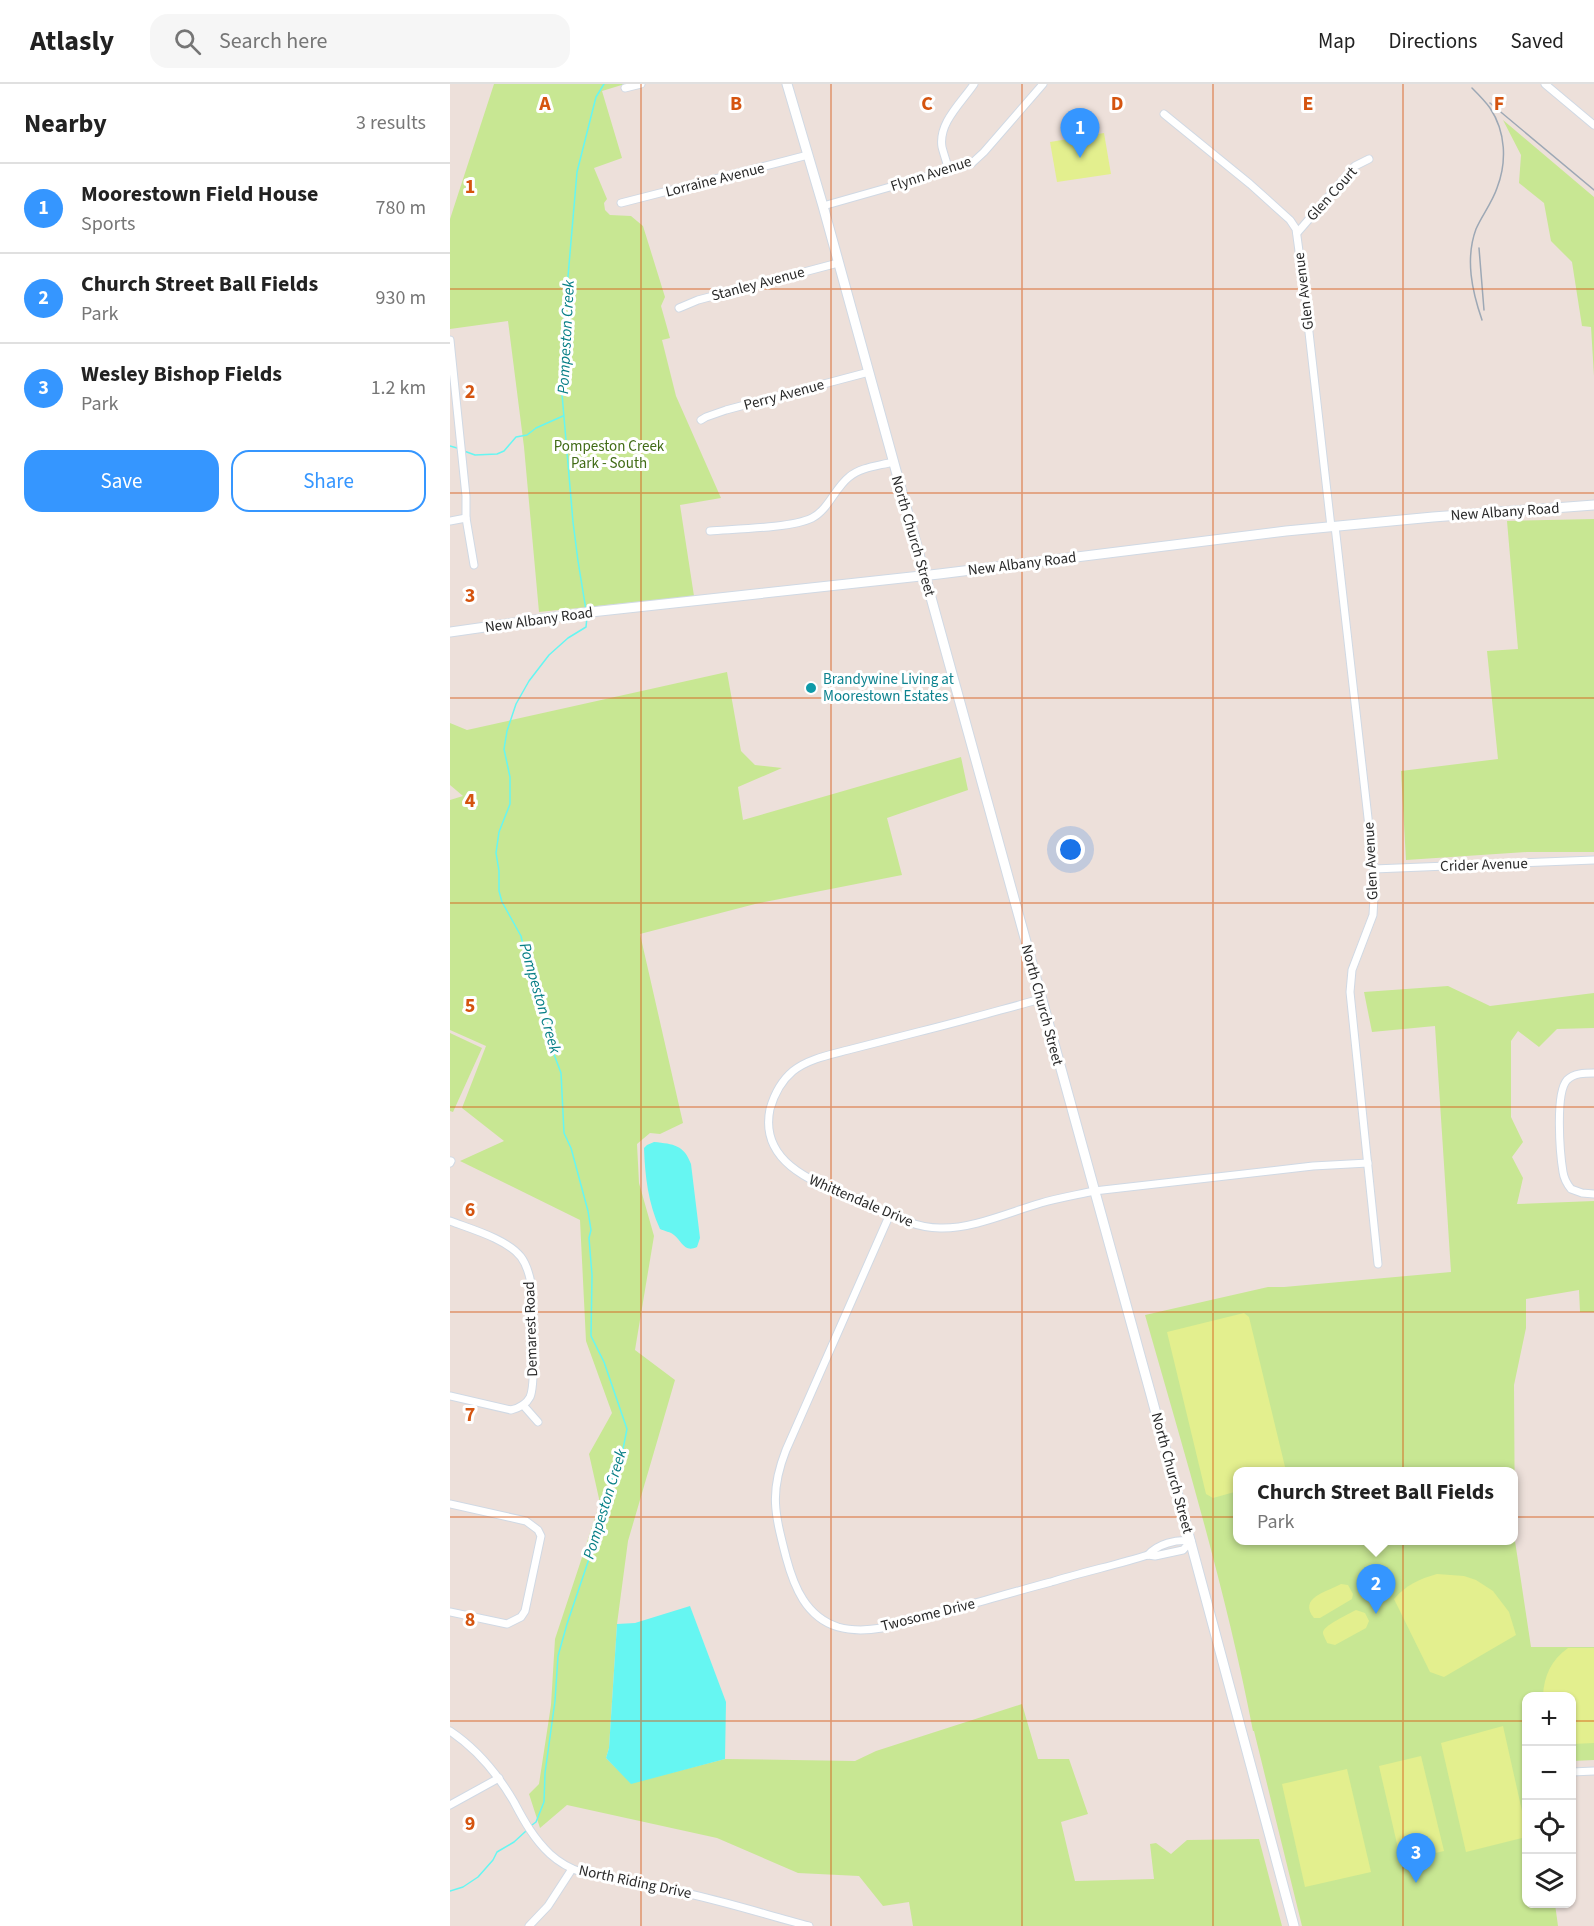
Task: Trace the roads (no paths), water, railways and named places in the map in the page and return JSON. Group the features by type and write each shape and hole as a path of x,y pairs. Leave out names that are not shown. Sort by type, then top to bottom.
{"main road":[{"name":"North Church Street","path":"787,84 823,206 1191,1541 1294,1926"},
{"name":"New Albany Road","path":"450,632 591,612 925,576 1333,526 1594,505"}],"street":[{"path":"626,88 641,84"},
{"path":"949,171 942,147 943,132 951,116 974,84"},
{"name":"Flynn Avenue","path":"823,206 971,164 1043,84"},
{"path":"1545,84 1594,125"},
{"name":"Glen Avenue","path":"1164,114 1286,216 1294,224 1297,232 1374,869 1373,915 1355,959 1350,981 1378,1264"},
{"name":"Lorraine Avenue","path":"621,203 808,155"},
{"name":"Glen Court","path":"1297,232 1355,166 1369,159"},
{"name":"Stanley Avenue","path":"679,308 698,300 838,262"},
{"path":"450,340 452,390 466,496 466,518 474,565"},
{"name":"Perry Avenue","path":"701,420 719,412 868,372"},
{"path":"710,531 797,522 811,518 821,510 852,474 893,462"},
{"path":"450,521 466,518"},
{"name":"Crider Avenue","path":"1374,869 1594,860"},
{"name":"Whittendale Drive","path":"1041,999 820,1058 794,1070 780,1086 772,1104 769,1123 773,1142 784,1160 812,1181 918,1225 943,1228 971,1223 1059,1198 1094,1191 1314,1166 1368,1163"},
{"path":"1594,1073 1570,1077 1563,1086 1559,1113 1564,1179 1571,1189 1594,1194"},
{"name":"Twosome Drive","path":"890,1214 777,1474 774,1498 776,1515 790,1570 803,1601 818,1617 837,1626 860,1630 872,1629 939,1613 1148,1555 1155,1556 1184,1550 1191,1541"},
{"name":"Demarest Road","path":"450,1221 502,1242 520,1255 528,1268 531,1283 533,1386 530,1396 523,1405"},
{"path":"450,1396 511,1410 523,1405 538,1422"},
{"path":"450,1504 526,1521 538,1530 541,1536 525,1611 521,1617 507,1624 450,1612"},
{"name":"North Riding Drive","path":"450,1731 484,1759 499,1778 539,1843 551,1855 572,1869 596,1877 624,1880 704,1898 809,1926"},
{"path":"1576,1772 1594,1771"},
{"path":"450,1805 499,1778"},
{"path":"529,1926 548,1905 572,1869"}],"water":[{"path":"654,1142 681,1149 691,1164 700,1238 697,1247 686,1247 673,1234 660,1229 648,1189 645,1169 644,1148"},
{"path":"690,1606 726,1702 725,1759 631,1784 606,1758 609,1748 617,1624 635,1623"}],"waterway":[{"name":"Pompeston Creek","path":"586,610 573,522 562,394 562,346 577,172 596,97 604,84"},
{"path":"464,451 475,455 497,454 504,451 516,437 527,435 536,428 563,416"},
{"path":"450,446 457,448"},
{"name":"Pompeston Creek","path":"532,1825 536,1822 544,1802 558,1656 593,1547 609,1487 623,1449 627,1429 604,1362 591,1336 592,1275 589,1238 591,1230 571,1148 564,1133 561,1073 552,1049 549,1025 538,1002 533,975 521,936 502,902 496,853 499,832 510,804 510,777 504,749 516,704 529,681 549,655 568,638 586,627 587,617"},
{"name":"Pompeston Creek","path":"450,1891 463,1887 478,1877 497,1852 514,1842 526,1831"}],"railway":[{"path":"1472,88 1488,105 1495,117 1503,147 1502,168 1497,188 1476,229 1471,252 1471,275 1482,320"},
{"path":"1490,103 1594,190"},
{"path":"1479,248 1484,310"}],"place":[{"name":"Moorestown Field House","path":"1080,158"},
{"name":"Brandywine Living at Moorestown Estates","path":"811,688"},
{"name":"Church Street Ball Fields","path":"1376,1614"},
{"name":"Wesley Bishop Fields","path":"1416,1883"}],"park label":[{"name":"Pompeston Creek Park - South","path":"609,454"}]}
